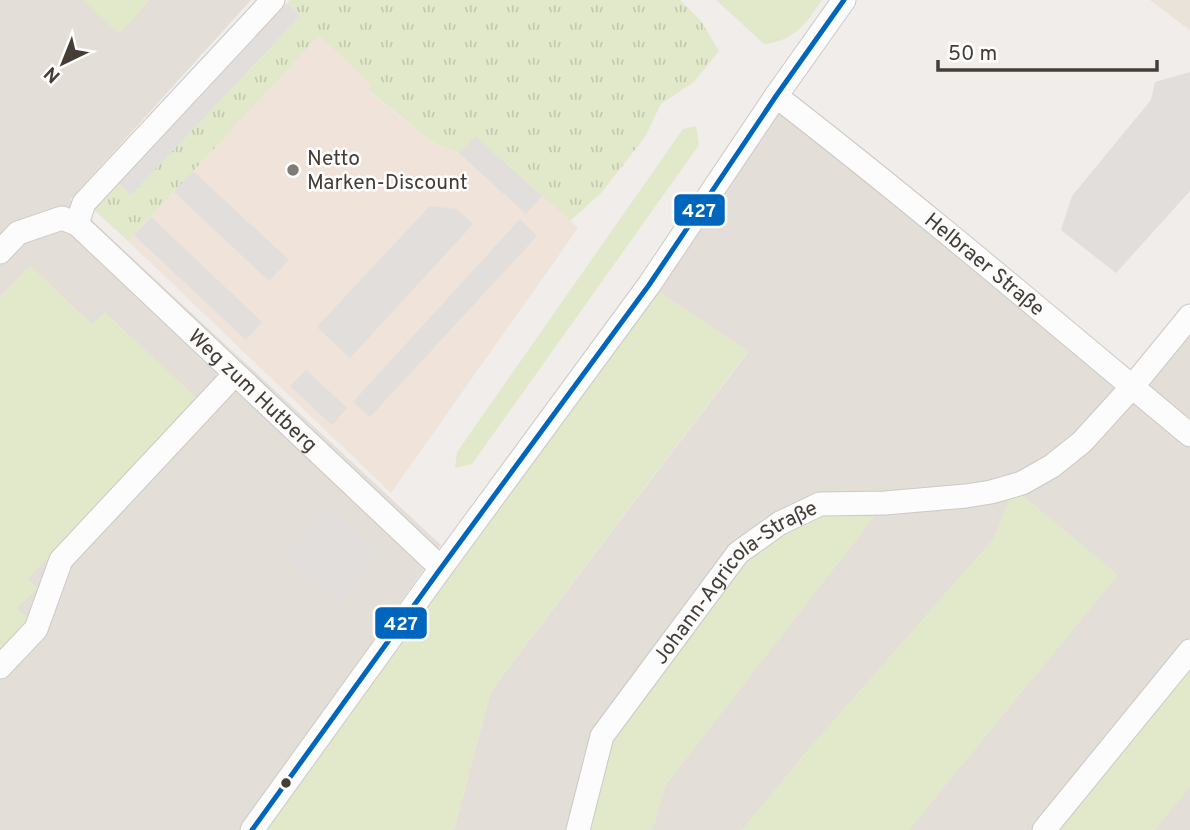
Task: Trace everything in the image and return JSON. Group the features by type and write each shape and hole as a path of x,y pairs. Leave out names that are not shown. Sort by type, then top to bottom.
{"street":[{"path":"0,252 18,233 69,221 273,0"},
{"path":"252,830 649,285 844,0"},
{"name":"Helbraer Straße","path":"776,96 943,229 1190,435"},
{"name":"Weg zum Hutberg","path":"69,221 441,568"},
{"name":"Johann-Agricola-Straße","path":"578,830 602,736 738,553 780,523 820,504 885,503 966,496 1022,483 1052,466 1082,442 1132,387 1190,316"},
{"path":"0,667 36,629 61,560 235,374"},
{"path":"1044,830 1190,651"}],"shaded area":[{"path":"0,0 251,0 70,200 441,545 239,830 0,830"},
{"path":"1150,0 1190,0 1190,30 1176,20"},
{"path":"287,3 300,16 131,195 118,183"},
{"path":"319,36 373,85 368,91 434,143 459,153 475,136 578,228 391,493 128,241"},
{"path":"1190,72 1190,191 1116,273 1061,230 1072,196 1151,100 1155,82"},
{"path":"776,96 1138,392 1190,324 1190,830 454,830 491,691 748,352 649,285"},
{"path":"475,136 542,196 526,214 459,153"},
{"path":"193,171 289,260 269,281 174,192"},
{"path":"430,206 456,209 473,224 350,358 317,327"},
{"path":"151,217 262,322 246,340 134,235"},
{"path":"520,219 537,236 370,417 353,402"},
{"path":"306,370 347,408 332,425 290,386"},
{"path":"327,506 381,556 337,604 283,554"}],"green space":[{"path":"83,0 150,0 119,34"},
{"path":"290,0 680,0 701,21 719,51 694,82 661,104 645,137 601,193 570,221 475,136 459,153 434,143 368,90 372,85 319,36 128,241 93,209 118,183 131,194 300,16 287,3"},
{"path":"716,0 822,0 799,30 784,39 764,44"},
{"path":"696,126 699,145 472,464 455,468 457,452 683,129"},
{"path":"30,265 92,324 105,312 199,400 28,579 38,588 17,608 30,620 0,651 0,296"},
{"path":"649,285 748,351 491,691 454,830 252,830"},
{"path":"1014,488 1118,575 909,830 742,830 805,753 994,538"},
{"path":"885,503 666,785 653,830 578,830 602,736 738,553 780,523"},
{"path":"1190,651 1190,787 1155,830 1044,830"}],"transit line":[{"name":"427","path":"252,830 649,285 844,0"}],"place":[{"name":"Netto Marken-Discount","path":"293,170"}]}
